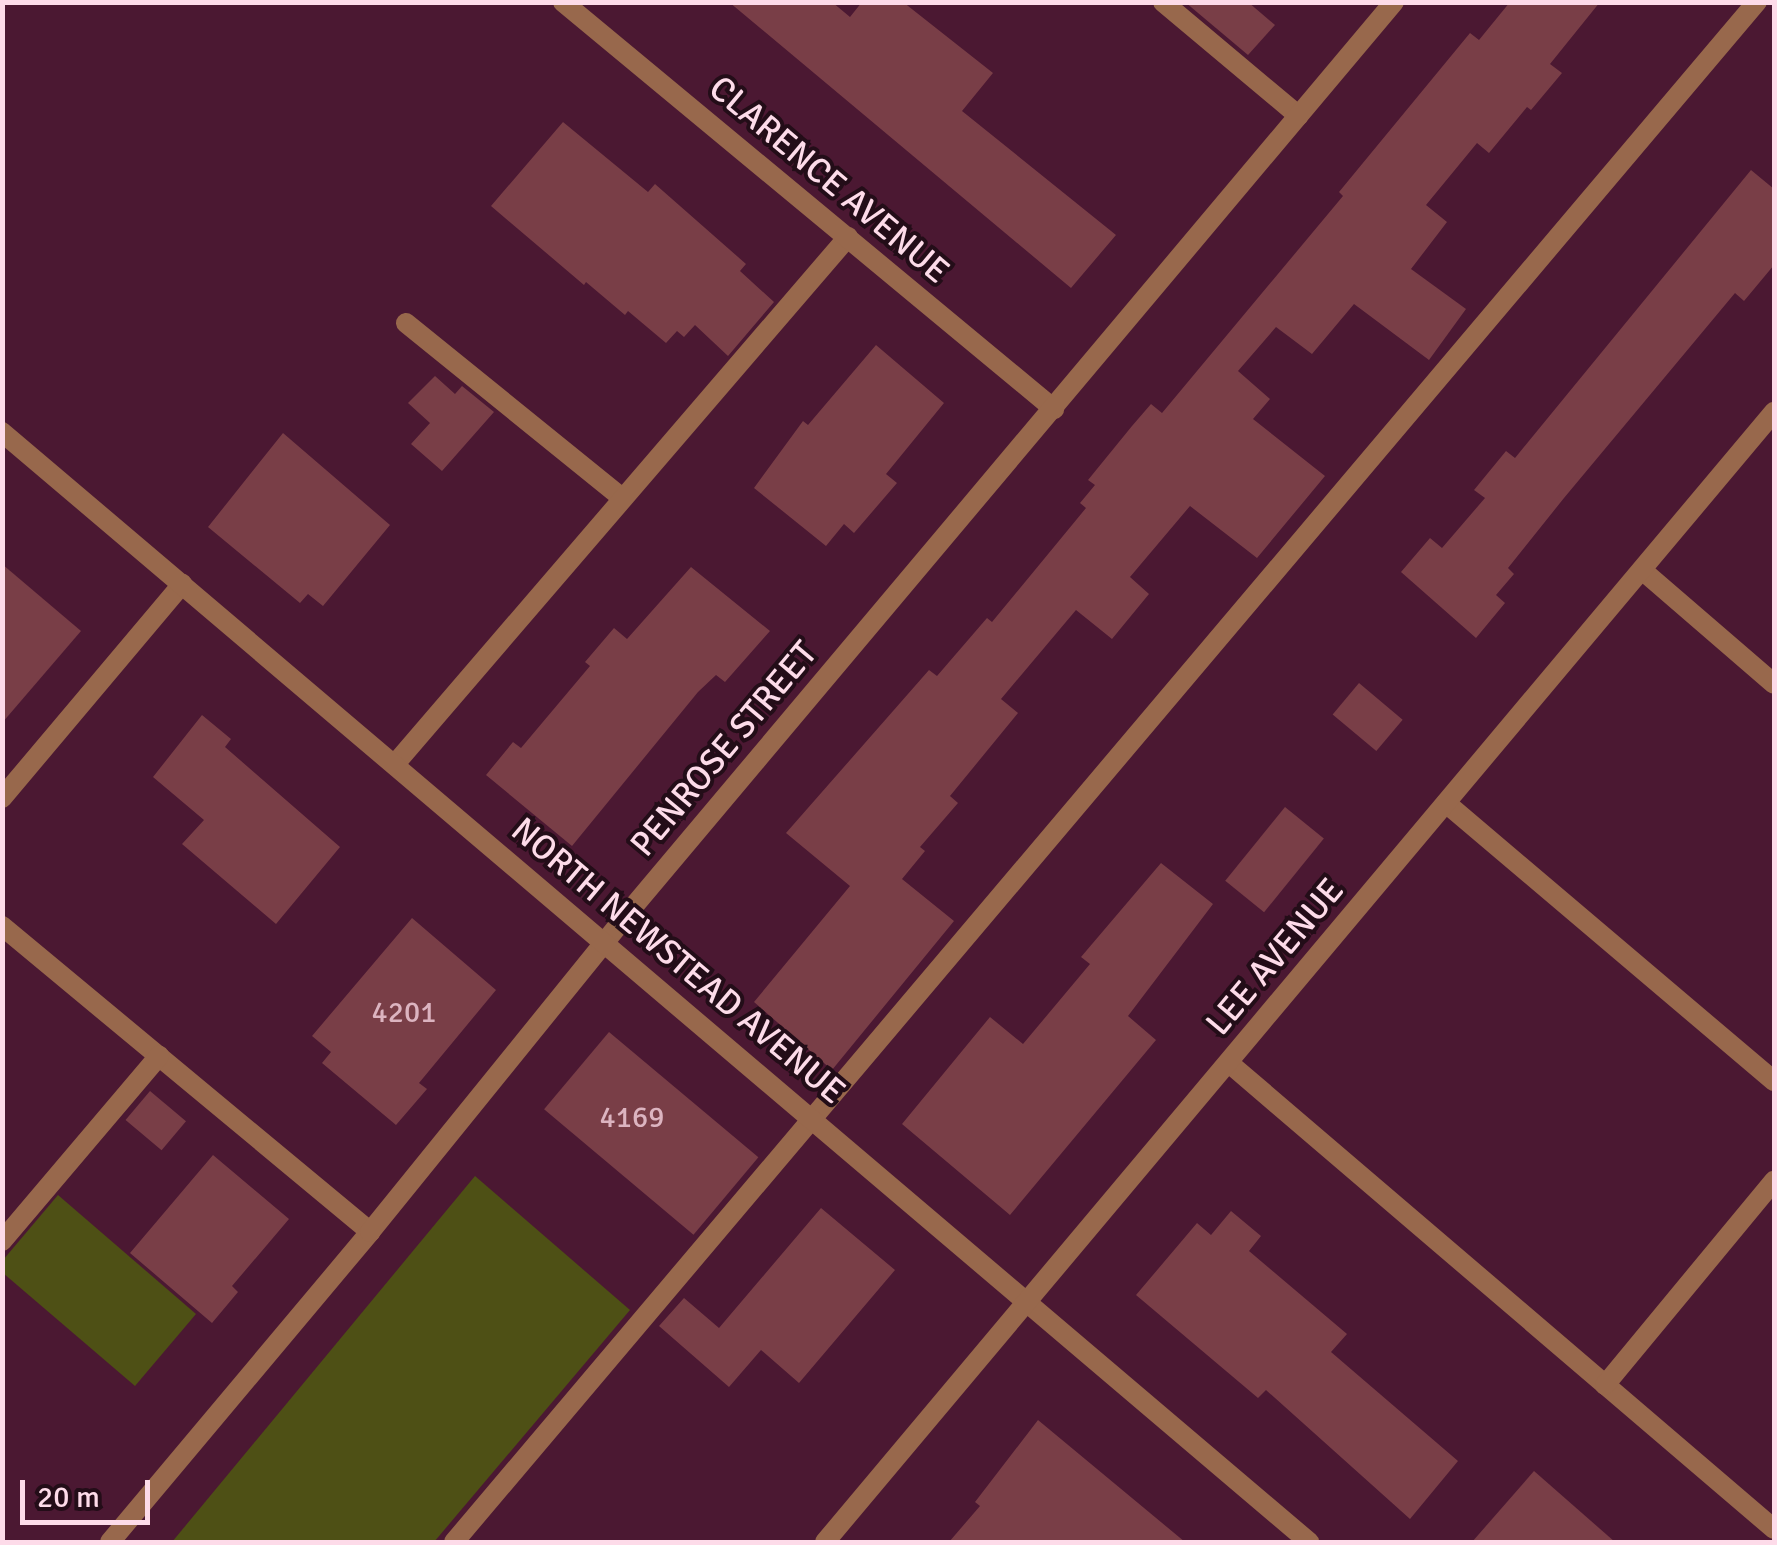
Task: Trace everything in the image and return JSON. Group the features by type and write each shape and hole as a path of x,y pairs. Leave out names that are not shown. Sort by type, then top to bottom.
{"street":[{"name":"CLARENCE AVENUE","path":"563,2 1054,409"},
{"path":"1163,2 1299,116"},
{"name":"PENROSE STREET","path":"110,1542 370,1232 604,941 1394,2"},
{"path":"454,1542 1756,2"},
{"path":"395,764 621,496 759,346 848,238"},
{"path":"406,323 621,496"},
{"name":"LEE AVENUE","path":"825,1542 1774,412"},
{"name":"NORTH NEWSTEAD AVENUE","path":"2,432 1310,1542"},
{"path":"1642,570 1774,684"},
{"path":"2,798 182,584"},
{"path":"1446,804 1774,1082"},
{"path":"2,926 370,1232"},
{"path":"2,1241 159,1056"},
{"path":"1228,1062 1774,1529"},
{"path":"1605,1384 1774,1181"}],"shaded area":[{"path":"475,1176 630,1310 434,1542 172,1542"},
{"path":"58,1195 196,1314 135,1386 3,1273 3,1260"}],"building":[{"path":"729,2 832,2 850,17 862,2 903,2 993,73 962,111 1116,235 1071,288"},
{"path":"1185,2 1248,2 1275,25 1248,55"},
{"path":"1510,2 1600,2 1550,64 1562,73 1531,110 1527,107 1489,153 1477,143 1426,205 1447,222 1411,269 1466,309 1429,360 1354,304 1312,354 1276,327 1238,371 1270,399 1253,419 1325,476 1257,558 1190,506 1130,577 1149,594 1112,639 1076,610 1001,699 1018,713 950,796 958,803 920,847 925,851 902,879 954,921 832,1070 754,1002 850,886 786,833 929,670 937,676 987,618 992,622 1086,508 1080,503 1095,485 1088,480 1132,426 1151,404 1162,413 1343,196 1339,192 1470,33 1479,40"},
{"path":"563,122 648,192 655,184 746,264 740,271 774,302 728,356 695,325 684,337 677,331 666,343 628,311 625,315 586,282 584,285 491,206"},
{"path":"1751,170 1774,189 1774,265 1744,301 1735,293 1508,568 1514,574 1496,595 1505,603 1476,638 1401,572 1430,538 1442,548 1485,498 1474,490 1506,451 1515,458"},
{"path":"876,345 944,403 886,474 897,483 854,533 844,524 826,546 754,488 803,421 808,425"},
{"path":"435,376 455,394 462,386 494,412 442,471 411,444 430,423 408,403"},
{"path":"283,433 390,525 323,606 308,594 300,603 208,527"},
{"path":"2,564 81,631 2,723"},
{"path":"691,567 770,631 725,682 716,675 698,692 572,846 486,775 513,742 521,748 590,666 585,662 614,628 627,639"},
{"path":"1359,683 1403,720 1376,751 1333,714"},
{"path":"202,715 231,739 225,747 340,847 276,924 182,844 204,820 153,777"},
{"path":"1285,807 1324,838 1264,912 1225,881"},
{"path":"1161,863 1213,904 1128,1016 1156,1040 1010,1215 902,1124 990,1017 1023,1044 1090,964 1081,957"},
{"path":"412,918 496,990 419,1083 427,1089 396,1125 322,1063 331,1052 312,1036"},
{"path":"609,1032 758,1157 693,1235 544,1109"},
{"path":"150,1091 186,1121 162,1150 126,1120"},
{"path":"213,1155 289,1219 232,1286 238,1292 212,1323 130,1253"},
{"path":"821,1208 895,1270 799,1383 761,1350 729,1387 659,1326 684,1298 719,1328"},
{"path":"1231,1211 1261,1236 1249,1251 1347,1334 1331,1352 1458,1461 1410,1519 1266,1390 1258,1398 1136,1295 1197,1223 1211,1235"},
{"path":"1038,1420 1185,1542 949,1542 980,1506 975,1502"},
{"path":"1534,1471 1615,1542 1472,1542"}]}
